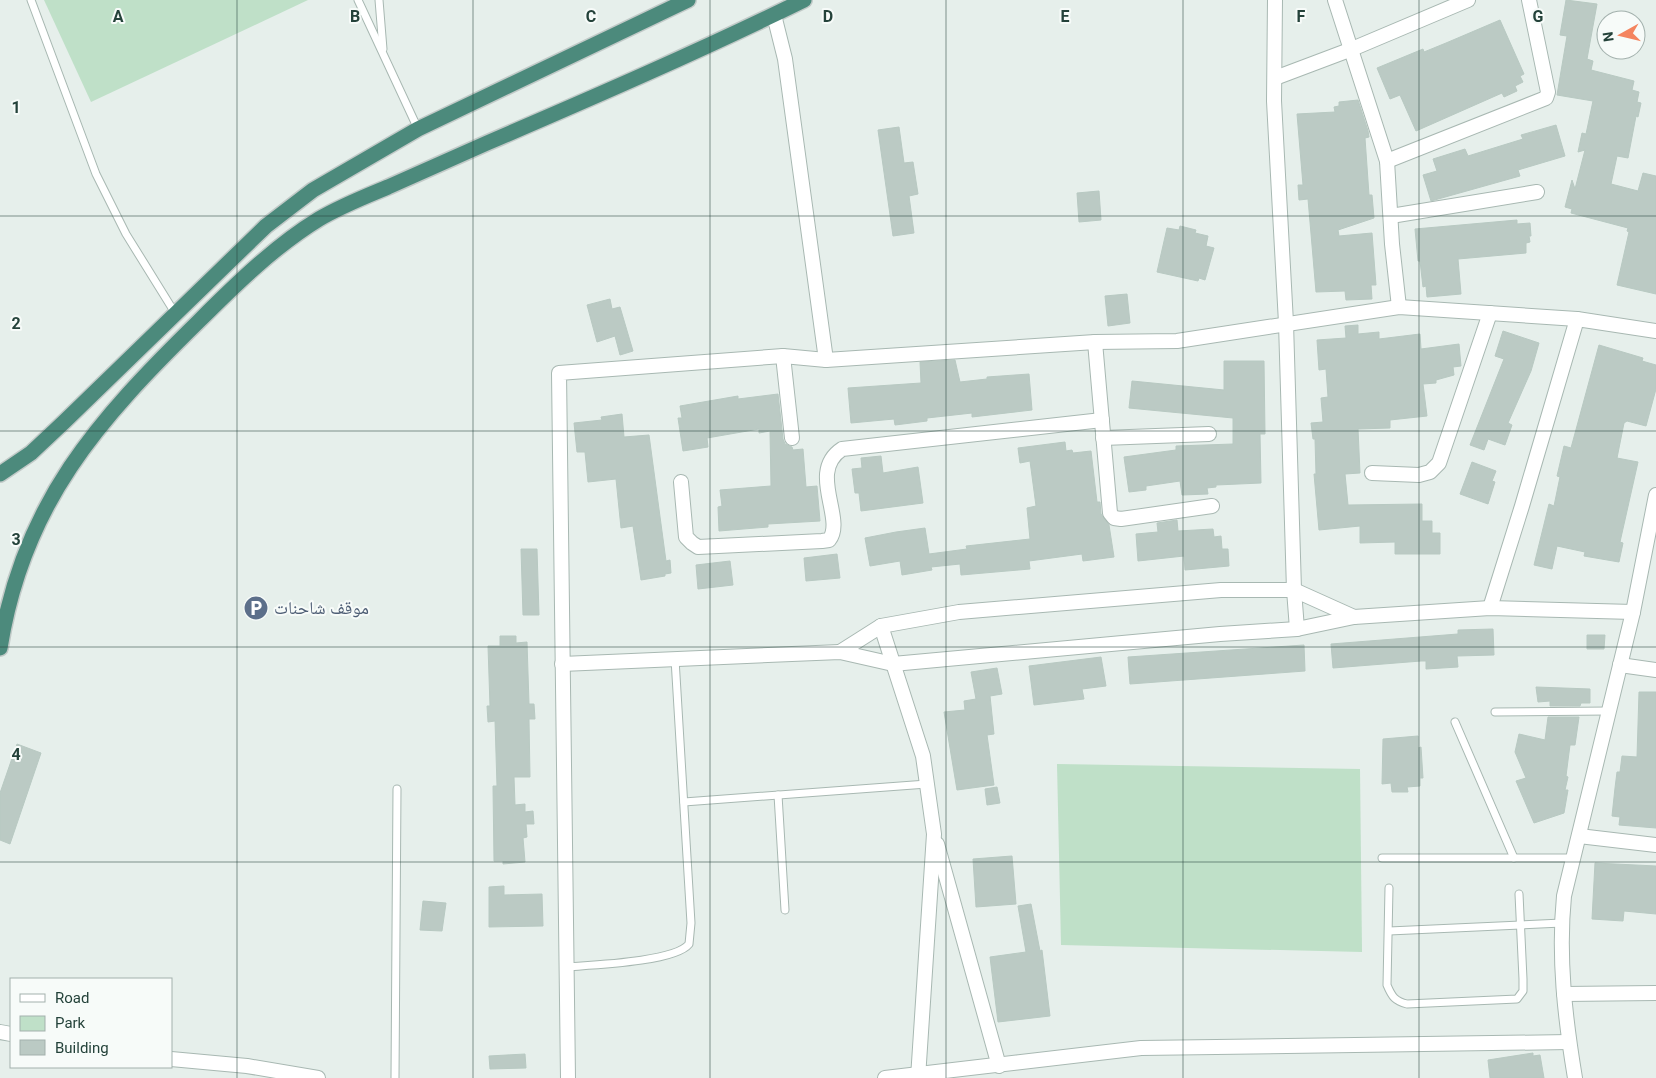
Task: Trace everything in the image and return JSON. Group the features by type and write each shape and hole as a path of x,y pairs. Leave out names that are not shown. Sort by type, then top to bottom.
{"highway":[{"path":"0,474 31,453 266,226 313,190 418,129 688,0"},
{"path":"0,648 12,590 23,555 57,485 76,456 93,433 163,356 217,303 288,240 347,203 545,118 804,0"}],"street":[{"path":"1275,0 1275,78 1297,629"},
{"path":"1335,0 1387,161 1399,307"},
{"path":"1275,78 1352,49 1468,0"},
{"path":"1387,161 1546,98 1548,92 1529,0"},
{"path":"774,15 784,59 826,360"},
{"path":"1391,216 1537,192"},
{"path":"568,1078 559,373 783,356 826,360 1095,342 1177,341 1399,307 1577,319 1656,331"},
{"path":"1372,473 1419,475 1430,472 1439,462 1490,313"},
{"path":"1490,608 1577,319"},
{"path":"1095,342 1110,513 1114,518 1138,517 1212,506"},
{"path":"783,356 792,438"},
{"path":"681,482 686,537 698,547 829,540 834,530 828,492 828,465 836,453 842,449 1102,420"},
{"path":"1103,438 1210,434"},
{"path":"1575,1078 1564,994 1562,923 1564,896 1633,612 1656,495"},
{"path":"840,652 881,626 969,611 1221,590 1294,590 1354,616"},
{"path":"562,664 840,652 893,664 1220,634 1297,629 1354,616 1490,608 1633,612"},
{"path":"881,626 923,756 934,834 999,1066"},
{"path":"1620,666 1656,670"},
{"path":"918,1077 934,834"},
{"path":"1579,836 1656,845"},
{"path":"1564,994 1656,993"},
{"path":"885,1078 918,1077 1141,1048 1569,1042"},
{"path":"172,1059 247,1066 318,1078"}],"lane":[{"path":"31,0 96,174 126,234 175,313"},
{"path":"358,0 418,129"},
{"path":"379,0 383,54"},
{"path":"566,967 656,958 681,951 689,944 691,923 675,659"},
{"path":"1495,712 1609,711"},
{"path":"1454,722 1514,858"},
{"path":"684,802 927,784"},
{"path":"395,1078 397,789"},
{"path":"778,795 785,910"},
{"path":"1382,858 1573,858"},
{"path":"1389,888 1390,931 1387,985 1391,996 1396,1001 1407,1004 1517,999 1523,991 1518,894"},
{"path":"1390,931 1562,923"}],"green space":[{"path":"44,0 308,0 91,102"},
{"path":"1057,764 1360,769 1362,952 1061,945"}],"building":[{"path":"1566,0 1597,4 1587,59 1593,61 1591,70 1634,81 1632,90 1639,92 1637,102 1641,103 1638,117 1636,116 1628,158 1617,156 1611,184 1638,191 1643,173 1656,176 1656,294 1617,285 1629,232 1627,231 1628,228 1571,213 1572,209 1565,207 1572,180 1575,189 1585,150 1578,152 1582,133 1586,134 1593,101 1557,95 1567,36 1560,35"},
{"path":"1500,20 1524,74 1520,76 1523,82 1515,86 1517,91 1504,97 1502,93 1416,131 1400,95 1390,99 1377,68 1423,49 1424,52"},
{"path":"1358,100 1369,137 1365,138 1369,195 1372,195 1374,218 1338,230 1339,236 1372,233 1376,285 1371,285 1372,299 1346,300 1345,291 1316,292 1308,199 1299,200 1298,185 1303,185 1297,114 1335,112 1334,107 1339,106 1339,102"},
{"path":"1556,125 1565,156 1518,170 1520,176 1431,201 1423,175 1437,171 1433,159 1465,149 1468,156 1523,139 1521,135"},
{"path":"899,127 904,163 913,162 918,194 909,196 914,233 893,236 878,130"},
{"path":"1099,191 1101,220 1079,222 1077,193"},
{"path":"1517,220 1517,224 1530,223 1531,236 1529,236 1530,242 1526,243 1526,253 1458,259 1461,294 1427,297 1426,286 1423,287 1420,261 1418,261 1415,229"},
{"path":"1180,226 1196,230 1195,233 1208,236 1206,246 1214,248 1205,280 1199,278 1198,281 1157,272 1167,228 1179,230"},
{"path":"1127,294 1130,323 1108,326 1105,296"},
{"path":"610,299 612,309 620,307 633,351 620,355 615,336 597,342 587,305"},
{"path":"1358,325 1358,334 1379,332 1379,339 1420,334 1421,349 1459,344 1461,366 1453,367 1454,375 1436,380 1436,383 1423,384 1427,416 1390,420 1390,428 1358,429 1360,473 1345,474 1348,505 1422,504 1422,521 1432,521 1432,533 1440,533 1440,554 1395,554 1395,542 1360,543 1360,526 1319,530 1314,474 1316,474 1315,439 1313,439 1311,423 1323,422 1321,398 1328,397 1326,369 1319,370 1317,340 1346,338 1345,326"},
{"path":"1503,331 1539,343 1531,371 1508,423 1512,425 1505,445 1488,439 1484,450 1470,445 1504,359 1495,356"},
{"path":"1599,345 1643,358 1642,361 1656,365 1656,389 1646,426 1627,421 1624,423 1617,458 1638,462 1620,542 1623,543 1619,562 1584,556 1585,552 1557,546 1552,569 1534,565 1549,504 1554,506 1560,477 1557,476 1564,446 1571,448"},
{"path":"955,360 960,382 987,379 987,377 1029,374 1032,410 972,417 972,413 927,418 927,421 895,425 894,419 851,423 848,388 921,383 920,362"},
{"path":"1224,361 1264,361 1265,434 1260,434 1261,483 1216,485 1216,487 1207,488 1208,494 1182,495 1180,481 1146,486 1146,490 1129,492 1124,457 1176,450 1176,446 1233,444 1233,418 1129,408 1132,381 1224,390"},
{"path":"778,394 783,439 785,444 792,447 793,450 803,449 806,487 817,486 820,521 768,524 768,527 719,531 718,507 722,506 720,490 771,486 770,431 759,433 759,429 707,438 708,447 683,451 678,418 682,418 680,406 738,396 738,399"},
{"path":"622,414 624,437 649,435 666,561 670,560 671,573 665,574 665,576 641,580 633,526 621,528 616,479 588,482 585,452 577,452 574,423 602,420 601,417"},
{"path":"1065,442 1066,451 1072,450 1073,453 1091,451 1097,502 1100,502 1101,514 1109,525 1114,557 1083,561 1082,554 1029,561 1030,569 961,575 960,564 931,567 932,570 902,575 900,561 870,566 865,538 896,532 925,528 929,554 967,549 966,546 1030,539 1027,508 1036,506 1030,461 1020,463 1018,448"},
{"path":"881,456 883,473 918,467 923,503 861,511 859,493 855,493 852,469 862,468 861,458"},
{"path":"1472,462 1496,471 1492,481 1495,482 1488,504 1460,494"},
{"path":"1177,520 1178,531 1213,529 1214,537 1221,536 1222,549 1228,549 1229,566 1185,570 1184,556 1138,561 1136,534 1158,532 1157,523"},
{"path":"521,549 537,549 539,615 523,615"},
{"path":"837,554 840,578 806,581 804,558"},
{"path":"730,561 733,585 698,589 696,565"},
{"path":"1493,629 1494,655 1457,656 1458,667 1426,669 1426,661 1421,661 1333,668 1331,644 1458,634 1458,630"},
{"path":"1587,635 1605,635 1604,649 1587,649"},
{"path":"500,636 516,636 516,643 527,642 529,704 534,704 535,719 529,719 530,777 514,777 515,805 525,804 525,812 533,811 534,824 526,824 527,837 523,838 525,862 503,864 503,861 494,861 493,786 497,786 495,721 488,722 487,706 490,706 488,646 500,646"},
{"path":"1304,645 1305,671 1130,684 1128,657"},
{"path":"1101,657 1106,686 1082,689 1084,699 1034,705 1029,666"},
{"path":"997,668 1002,694 990,696 994,734 987,735 994,785 957,790 944,712 965,710 964,701 976,699 971,672"},
{"path":"1536,687 1590,689 1590,703 1581,703 1580,706 1550,706 1550,701 1538,702"},
{"path":"1639,692 1656,692 1656,828 1619,825 1620,817 1612,816 1617,772 1620,772 1622,756 1637,757"},
{"path":"1548,717 1579,717 1575,745 1570,745 1566,776 1568,777 1565,790 1568,790 1564,813 1534,823 1516,781 1526,778 1515,752 1519,734 1545,740"},
{"path":"1418,736 1418,748 1421,747 1423,778 1420,778 1420,786 1407,787 1408,792 1392,792 1391,783 1382,784 1383,739"},
{"path":"17,744 41,753 10,844 0,840 0,793"},
{"path":"997,787 1000,803 987,805 985,789"},
{"path":"1012,856 1016,904 976,907 973,859"},
{"path":"1595,863 1656,866 1656,914 1624,911 1623,921 1592,919"},
{"path":"504,886 504,895 542,894 543,926 489,927 489,887"},
{"path":"423,901 446,903 442,931 420,930"},
{"path":"1031,904 1040,951 1042,950 1050,1016 998,1022 990,957 1026,952 1018,906"},
{"path":"1533,1053 1533,1056 1540,1055 1544,1078 1490,1078 1488,1060"},
{"path":"525,1054 526,1068 490,1069 489,1056"}],"place":[{"name":"موقف شاحنات","path":"256,608"}]}
